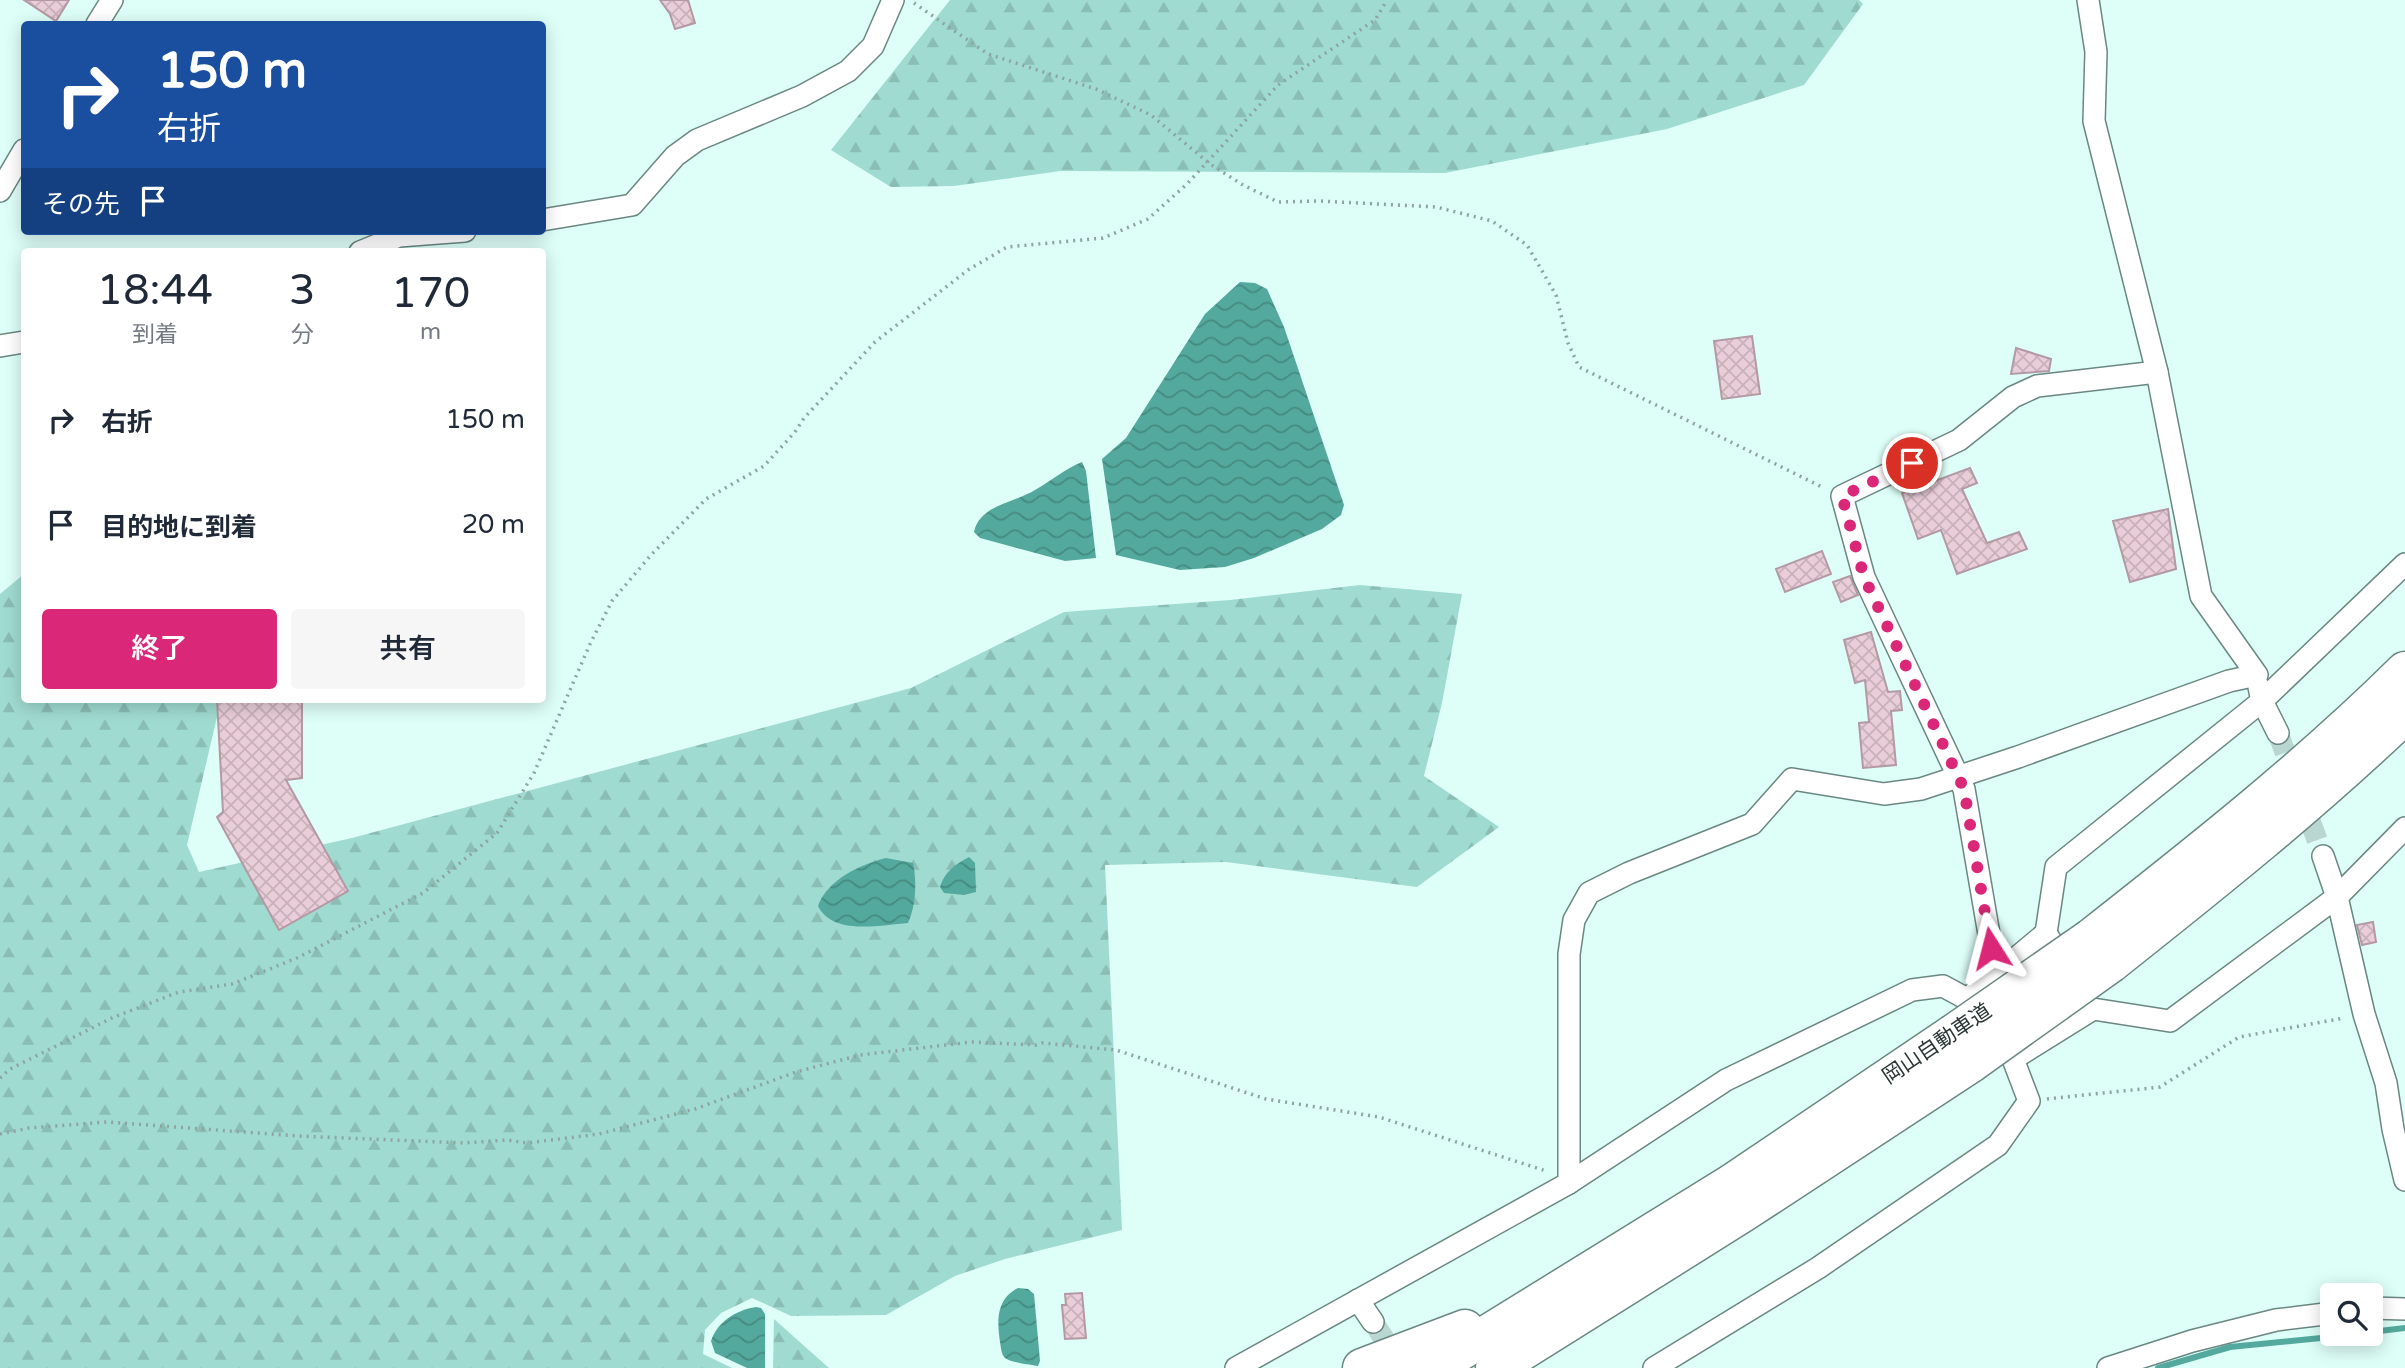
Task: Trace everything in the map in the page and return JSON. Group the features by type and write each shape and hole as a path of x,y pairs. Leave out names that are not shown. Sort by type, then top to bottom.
{"highway":[{"name":"岡山自動車道","path":"2101,951 2220,836 2349,726 2405,671"},
{"name":"岡山自動車道","path":"1433,1368 1731,1184 1964,1032 2101,951 2230,868 2405,714"},
{"name":"岡山自動車道","path":"1496,1368 1732,1219 1964,1032"},
{"path":"1362,1368 1548,1297"}],"street":[{"path":"99,21 112,0"},
{"path":"546,219 632,205 675,156 697,140 802,96 848,71 873,46 893,0"},
{"path":"2088,0 2096,52 2094,121 2157,372 2201,596 2257,675 2262,701 2278,733"},
{"path":"0,191 21,155"},
{"path":"370,248 399,236 412,235"},
{"path":"0,346 21,342"},
{"path":"1996,975 1964,789 1864,577 1842,496 1959,440 2013,397 2037,386 2157,372"},
{"path":"2093,1009 2046,933 2056,867 2262,701 2405,564"},
{"path":"1569,1183 1569,954 1574,920 1589,893 1629,873 1752,824 1792,779 1884,794 1921,789 2229,681 2257,675"},
{"path":"2013,1059 2093,1009 2170,1021 2337,897 2405,828"},
{"path":"2323,856 2337,897 2364,1014 2386,1083 2405,1181"},
{"path":"1964,1032 1996,975 2046,933"},
{"path":"1236,1368 1569,1183 1726,1080 1912,990 1943,986 1964,1032 2013,1059 2029,1101 1998,1145 1818,1268 1654,1368"},
{"path":"1358,1300 1373,1322"},
{"path":"2383,1308 2405,1309"},
{"path":"2108,1368 2192,1341 2276,1320 2320,1315"}],"path":[{"path":"909,0 988,54 1096,89 1151,115 1243,186 1278,202 1320,201 1436,208 1492,221 1527,245 1556,295 1568,343 1579,367 1842,496"},
{"path":"0,1078 10,1069 114,1017 179,992 232,984 297,958 423,893 497,833 534,773 590,644 612,601 651,555 706,499 764,466 804,418 875,342 968,270 1007,247 1103,238 1148,219 1187,184 1278,85 1375,20 1387,0"},
{"path":"2029,1101 2160,1087 2239,1037 2364,1014"},
{"path":"0,1134 29,1128 107,1122 312,1136 464,1143 507,1140 527,1143 599,1134 683,1112 796,1072 860,1055 972,1042 1042,1043 1116,1050 1266,1099 1379,1117 1556,1175 1569,1183"}],"green space":[{"path":"950,0 1859,0 1863,4 1804,85 1667,129 1445,173 1060,171 954,186 891,187 831,150"},
{"path":"21,576 21,703 220,703 187,845 199,872 352,838 911,688 1064,612 1230,600 1360,585 1462,594 1442,703 1424,776 1499,827 1417,887 1226,862 1105,865 1122,1230 1005,1259 955,1276 886,1315 791,1316 752,1298 721,1313 705,1330 703,1354 732,1368 0,1368 0,594"},
{"path":"774,1319 829,1368 773,1368"}],"water":[{"path":"1240,282 1255,283 1267,289 1284,327 1344,505 1341,515 1322,529 1254,558 1225,567 1180,570 1116,555 1102,459 1126,438 1205,314"},
{"path":"1082,462 1086,471 1096,558 1065,561 980,538 974,532 977,523 990,510 1027,494"},
{"path":"969,857 975,863 976,892 964,895 944,893 940,887 944,877"},
{"path":"886,858 913,863 915,893 908,923 846,925 834,922 825,915 818,906 829,888 846,874"},
{"path":"1018,1288 1028,1289 1034,1294 1040,1361 1038,1366 1008,1360 1001,1350 998,1326 1000,1311 1005,1298"},
{"path":"756,1307 761,1308 765,1314 765,1368 747,1368 715,1353 711,1341 728,1318"}],"building":[{"path":"24,0 69,0 56,21"},
{"path":"660,0 688,0 695,23 675,29 670,14"},
{"path":"1752,336 1760,394 1722,399 1714,341"},
{"path":"2016,348 2051,359 2049,371 2011,374"},
{"path":"1970,468 1977,483 1962,489 1987,543 2019,532 2027,549 1957,574 1941,530 1918,539 1902,493"},
{"path":"2168,509 2176,569 2130,582 2113,521"},
{"path":"1822,551 1831,574 1785,592 1776,569"},
{"path":"1850,576 1858,595 1841,602 1833,582"},
{"path":"1871,632 1888,692 1900,691 1902,710 1891,711 1896,765 1863,768 1859,723 1869,722 1865,680 1855,683 1844,640"},
{"path":"217,703 302,703 302,778 286,780 348,891 279,930 217,817 223,812"},
{"path":"2373,922 2376,942 2362,945 2357,925"},
{"path":"1082,1293 1086,1338 1065,1339 1062,1305 1066,1305 1065,1294"}],"waterway":[{"path":"2383,1331 2405,1328"},
{"path":"2158,1368 2230,1347 2320,1338"}],"tunnel":[{"path":"2278,733 2323,856"},
{"path":"1373,1322 1400,1363"}],"route":[{"path":"1912,463 1842,496 1864,577 1964,789 1991,948"}]}
